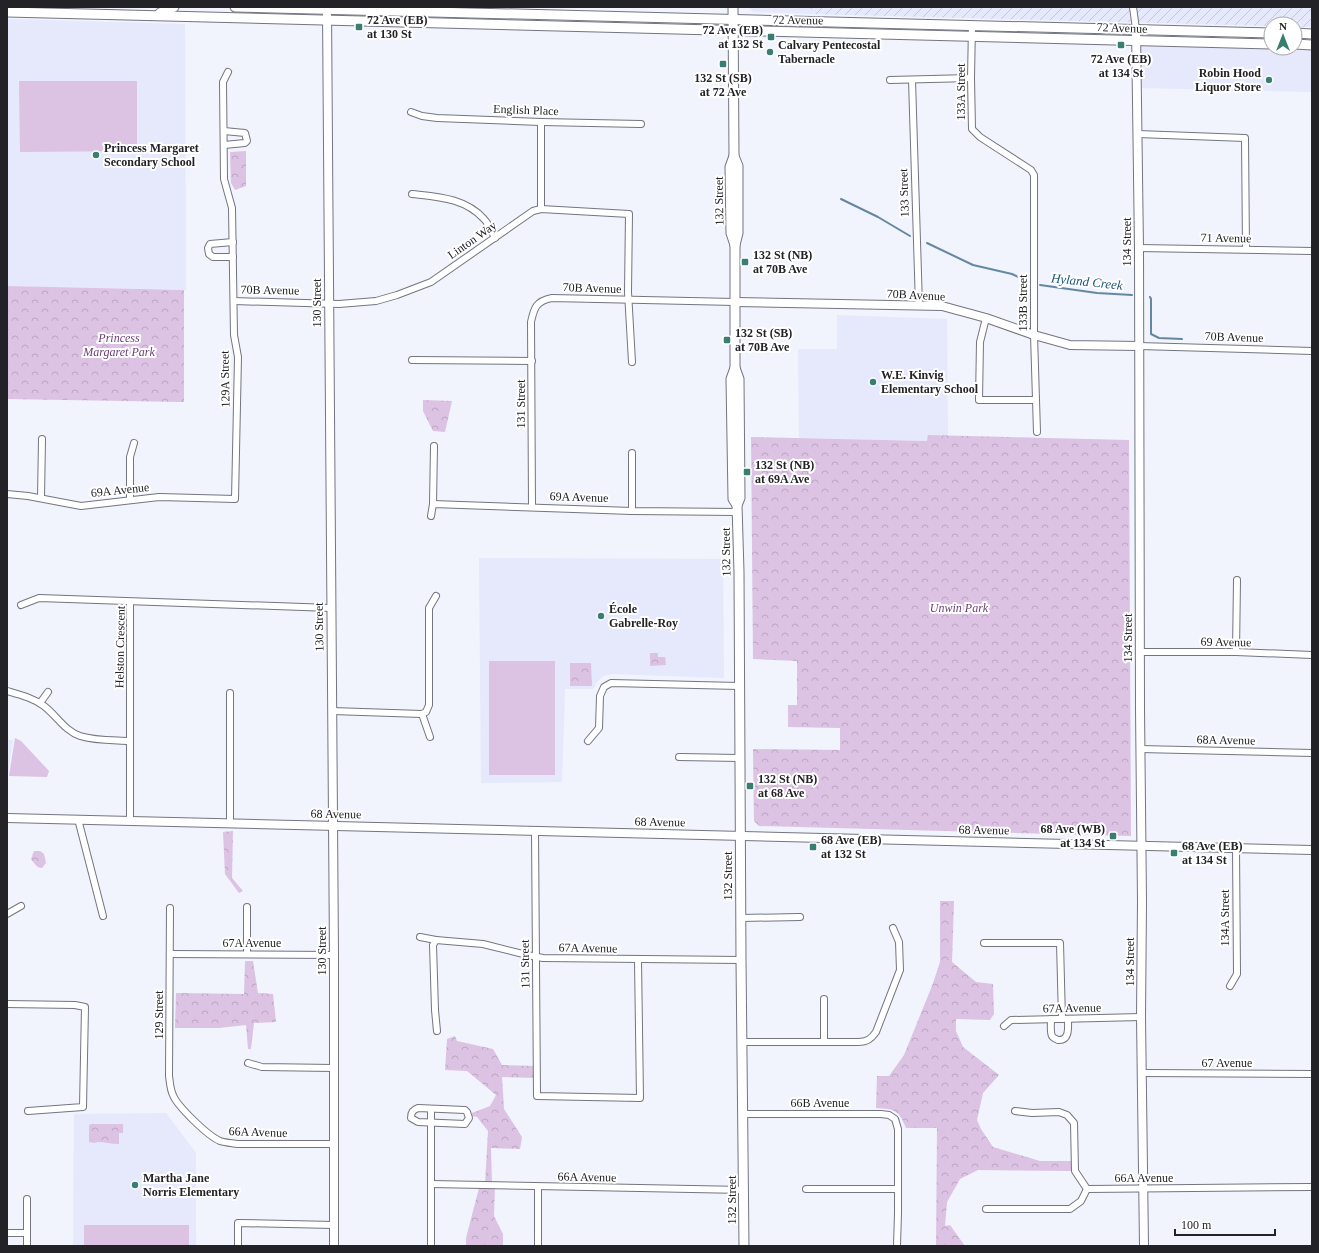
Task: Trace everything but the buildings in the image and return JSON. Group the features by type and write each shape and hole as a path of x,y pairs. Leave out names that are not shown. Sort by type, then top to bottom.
{"main road":[{"name":"72 Avenue","path":"157,16 174,7"},
{"name":"72 Avenue","path":"235,7 327,8 733,20 1263,33"},
{"name":"132 Street","path":"733,7 734,156 730,167 731,233 735,245 735,368 732,379 732,435 733,499 737,509 739,572 744,1246"},
{"name":"72 Avenue","path":"7,12 1263,44"}],"street":[{"path":"1132,7 1136,29"},
{"name":"130 Street","path":"327,8 334,955 334,1246"},
{"name":"133A Street","path":"972,26 971,78 973,130 980,137 1030,170 1034,175"},
{"name":"134 Street","path":"1136,29 1139,248 1140,748 1144,1246"},
{"name":"129A Street","path":"228,72 223,82 224,178 232,208 234,335 238,357 236,499"},
{"path":"890,80 971,78"},
{"name":"133 Street","path":"912,80 919,306"},
{"name":"English Place","path":"411,112 422,116 541,122 641,124"},
{"path":"541,122 541,209"},
{"path":"224,131 245,133 247,136 247,141 245,143 224,145"},
{"path":"1138,134 1245,138 1246,249"},
{"name":"133B Street","path":"1034,175 1034,335 1037,432"},
{"path":"412,194 453,200 470,207 485,220 495,238"},
{"name":"Linton Way","path":"329,304 376,301 431,282 533,211 541,209 629,214 628,292 630,301"},
{"path":"233,242 214,243 210,244 208,248 209,254 213,257 233,257"},
{"name":"71 Avenue","path":"1139,248 1246,249 1312,252"},
{"name":"70B Avenue","path":"539,302 552,298 630,301 942,306 986,318 1034,335 1074,346 1139,346 1312,351"},
{"name":"70B Avenue","path":"234,301 329,304"},
{"path":"630,301 632,362"},
{"name":"131 Street","path":"532,506 531,322 534,310 539,302"},
{"path":"986,318 980,342 979,400 1036,400"},
{"path":"412,360 532,361"},
{"path":"41,498 42,439"},
{"path":"130,500 130,457 134,443"},
{"path":"431,516 433,504 434,446"},
{"path":"632,453 632,511"},
{"name":"69A Avenue","path":"7,494 41,498 81,506 159,497 236,499"},
{"name":"69A Avenue","path":"433,504 532,506 632,511 737,509"},
{"path":"1236,652 1237,580"},
{"path":"332,711 422,714 426,712 429,705 430,608 436,596"},
{"path":"21,605 39,598 130,602"},
{"name":"Helston Crescent","path":"130,821 130,602 331,608"},
{"name":"69 Avenue","path":"1140,652 1236,652 1312,655"},
{"path":"588,741 599,728 600,696 604,687 612,683 739,686"},
{"path":"7,691 31,698 70,730 80,736 130,741"},
{"path":"40,704 48,692"},
{"path":"230,693 230,823"},
{"path":"422,714 430,737"},
{"name":"68A Avenue","path":"1140,748 1312,753"},
{"path":"679,757 740,758"},
{"name":"68 Avenue","path":"7,818 1312,850"},
{"path":"78,819 103,916"},
{"name":"131 Street","path":"535,831 537,1096 640,1098 638,960"},
{"name":"134A Street","path":"1230,986 1237,974 1236,848"},
{"path":"7,914 21,906"},
{"path":"247,907 247,954"},
{"name":"129 Street","path":"170,908 170,1084 176,1101 190,1116"},
{"path":"741,918 800,917"},
{"path":"742,1042 858,1042 868,1041 871,1039 876,1032 900,970 899,942 893,928"},
{"name":"67A Avenue","path":"420,936 435,942 483,944 535,957 638,960 741,960"},
{"path":"435,942 435,1010 437,1031"},
{"path":"984,943 1060,943 1067,1035 1064,1038 1060,1040 1055,1039 1052,1036 1051,1019"},
{"name":"67A Avenue","path":"170,954 334,955"},
{"path":"824,999 824,1042"},
{"path":"7,1004 76,1005 85,1007 83,1107 28,1111"},
{"name":"67A Avenue","path":"1004,1026 1012,1020 1142,1017"},
{"path":"248,1063 262,1067 334,1068"},
{"name":"67 Avenue","path":"1142,1073 1312,1074"},
{"path":"418,1108 431,1109 465,1110 468,1112 469,1118 465,1124 418,1122 411,1118 413,1110 418,1108"},
{"path":"431,1109 431,1246"},
{"path":"986,1209 1070,1209 1081,1200 1087,1189 1075,1171 1074,1123 1067,1115 1059,1112 1032,1113 1015,1111"},
{"name":"66B Avenue","path":"742,1114 889,1115 896,1120 898,1129 898,1189"},
{"name":"66A Avenue","path":"190,1116 213,1137 224,1143 334,1144"},
{"name":"66A Avenue","path":"431,1184 744,1190"},
{"path":"538,1187 538,1246"},
{"name":"66A Avenue","path":"1087,1189 1312,1188"},
{"path":"806,1189 898,1189 897,1246"},
{"path":"27,1199 27,1246"},
{"path":"238,1246 238,1224 334,1225"},
{"path":"7,1233 27,1234"}],"shaded area":[{"path":"748,7 811,7 811,14 753,12"},
{"path":"811,7 1312,7 1312,27 1303,27 1303,16 1263,16 1263,26 811,14"},
{"name":"Princess Margaret Secondary School","path":"7,19 185,24 186,290 7,286"},
{"path":"1138,42 1263,48 1263,56 1303,56 1303,47 1312,47 1312,92 1141,88"},
{"name":"W.E. Kinvig Elementary School","path":"837,315 947,319 948,436 928,435 928,441 799,438 798,349 837,349"},
{"name":"École Gabrelle-Roy","path":"479,558 723,559 724,678 613,674 603,676 593,689 565,689 562,782 481,783"},
{"path":"7,740 13,740 7,781"},
{"name":"Martha Jane Norris Elementary","path":"166,1113 196,1153 196,1246 73,1246 74,1114"}],"green space":[{"path":"19,81 137,81 137,151 20,152"},
{"path":"246,151 246,186 235,190 231,183 230,152"},
{"name":"Princess Margaret Park","path":"7,286 184,290 184,402 7,399"},
{"path":"423,400 452,401 445,432 433,431 423,411"},
{"name":"Unwin Park","path":"928,435 1129,440 1131,836 759,826 754,821 753,749 840,750 840,728 788,727 788,705 797,705 797,661 753,659 751,437 927,441"},
{"path":"650,653 658,653 658,657 665,657 666,665 650,666"},
{"path":"489,661 555,661 555,775 489,775"},
{"path":"570,663 591,663 592,686 570,686"},
{"path":"15,738 21,741 49,771 47,777 9,776"},
{"path":"233,831 232,878 243,891 239,893 225,874 223,832"},
{"path":"34,851 40,851 44,854 46,863 42,868 34,864 31,859"},
{"path":"940,901 954,901 952,962 976,982 993,984 994,1014 990,1020 956,1019 956,1031 963,1047 999,1075 983,1093 977,1120 981,1129 993,1147 1040,1161 1071,1161 1071,1171 978,1170 960,1179 947,1202 945,1226 950,1225 965,1246 936,1246 937,1128 906,1128 901,1117 896,1112 888,1109 876,1108 877,1076 889,1076 904,1055 932,986 940,962"},
{"path":"245,961 253,961 258,993 273,994 276,1022 254,1023 251,1049 248,1049 246,1025 219,1028 175,1028 176,993 244,994"},
{"path":"455,1036 457,1041 493,1049 502,1065 537,1066 537,1078 502,1077 504,1109 522,1137 520,1149 491,1148 492,1185 495,1185 494,1216 503,1234 503,1246 466,1246 466,1238 480,1184 485,1184 488,1131 477,1117 472,1116 472,1113 490,1106 496,1095 467,1071 445,1070 447,1039"},
{"path":"123,1124 123,1133 119,1133 119,1144 89,1142 89,1125"},
{"path":"84,1225 189,1225 189,1246 84,1246"}],"waterway":[{"name":"Hyland Creek","path":"841,199 878,217 910,236"},
{"name":"Hyland Creek","path":"927,243 973,265 1012,274 1027,281"},
{"name":"Hyland Creek","path":"1040,285 1097,293 1132,295"},
{"name":"Hyland Creek","path":"1150,297 1151,334 1159,338 1182,339"}],"place":[{"name":"72 Ave (EB) at 130 St","path":"359,27"},
{"name":"72 Ave (EB) at 132 St","path":"771,37"},
{"name":"72 Ave (EB) at 134 St","path":"1121,45"},
{"name":"Calvary Pentecostal Tabernacle","path":"770,52"},
{"name":"132 St (SB) at 72 Ave","path":"723,64"},
{"name":"Robin Hood Liquor Store","path":"1269,80"},
{"name":"Princess Margaret Secondary School","path":"96,155"},
{"name":"132 St (NB) at 70B Ave","path":"745,262"},
{"name":"132 St (SB) at 70B Ave","path":"727,340"},
{"name":"W.E. Kinvig Elementary School","path":"873,382"},
{"name":"132 St (NB) at 69A Ave","path":"747,472"},
{"name":"École Gabrelle-Roy","path":"601,616"},
{"name":"132 St (NB) at 68 Ave","path":"750,786"},
{"name":"68 Ave (WB) at 134 St","path":"1113,836"},
{"name":"68 Ave (EB) at 132 St","path":"813,847"},
{"name":"68 Ave (EB) at 134 St","path":"1174,853"},
{"name":"Martha Jane Norris Elementary","path":"135,1185"}]}
